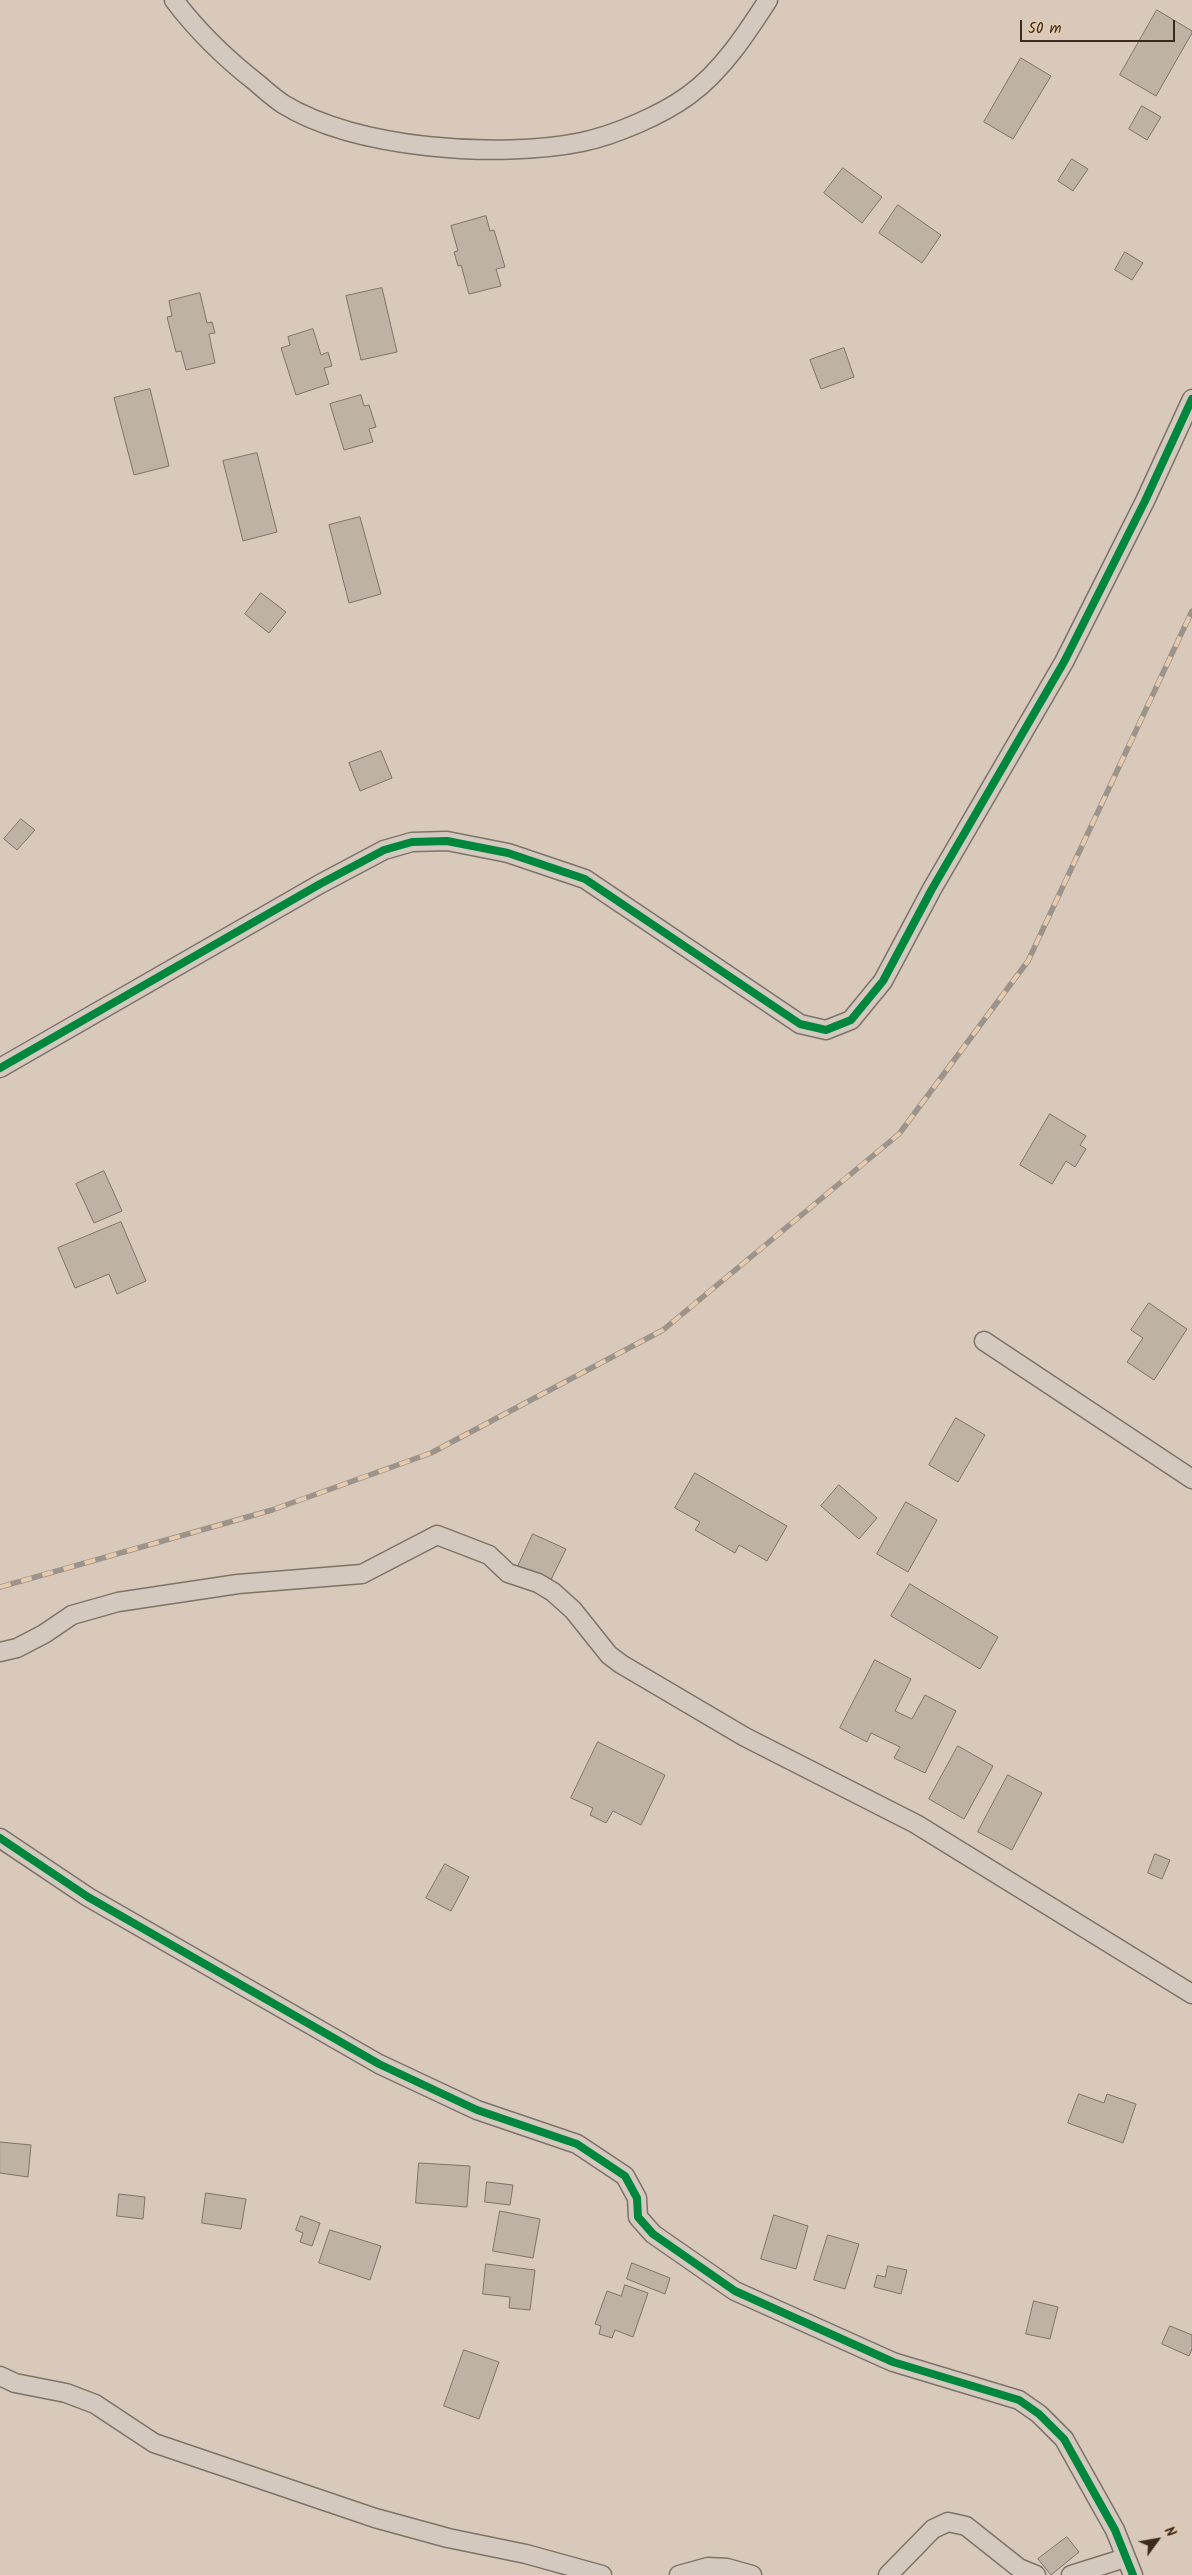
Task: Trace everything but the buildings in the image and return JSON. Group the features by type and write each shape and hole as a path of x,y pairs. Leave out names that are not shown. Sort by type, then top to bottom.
{"street":[{"path":"174,0 213,47 283,104 312,118 377,138 440,148 513,149 582,142 629,128 688,96 722,65 768,0"},
{"path":"0,1068 320,884 384,850 412,842 446,841 508,853 586,879 800,1024 826,1030 851,1020 883,981 932,890 1064,662 1145,501 1192,399"},
{"path":"984,1341 1192,1479"},
{"path":"0,1652 17,1648 44,1634 72,1615 118,1602 238,1584 362,1574 437,1535 489,1556 508,1573 538,1583 554,1592 573,1610 609,1655 621,1664 745,1737 916,1824 1192,1994"},
{"path":"0,1838 88,1896 379,2064 477,2110 578,2144 625,2176 637,2198 638,2217 653,2234 734,2291 893,2362 1019,2400 1039,2414 1064,2439 1115,2530 1133,2575"},
{"path":"0,2376 15,2383 66,2393 95,2404 154,2443 375,2518 448,2538 526,2554 602,2575"},
{"path":"888,2575 933,2529 948,2522 966,2526 1019,2568 1036,2575"},
{"path":"1071,2575 1125,2558"},
{"path":"679,2575 708,2567 727,2568 752,2575"}],"railway":[{"path":"0,1587 272,1510 431,1453 663,1330 899,1134 1028,961 1192,611"}],"cycle path":[{"path":"0,1068 320,884 384,850 412,842 447,841 508,853 585,879 800,1024 826,1030 851,1020 883,981 932,889 1064,662 1145,501 1192,399"},
{"path":"0,1838 88,1897 379,2064 477,2110 577,2144 625,2176 637,2198 638,2217 653,2234 735,2291 893,2362 1019,2400 1039,2414 1064,2439 1115,2530 1133,2575"}]}
